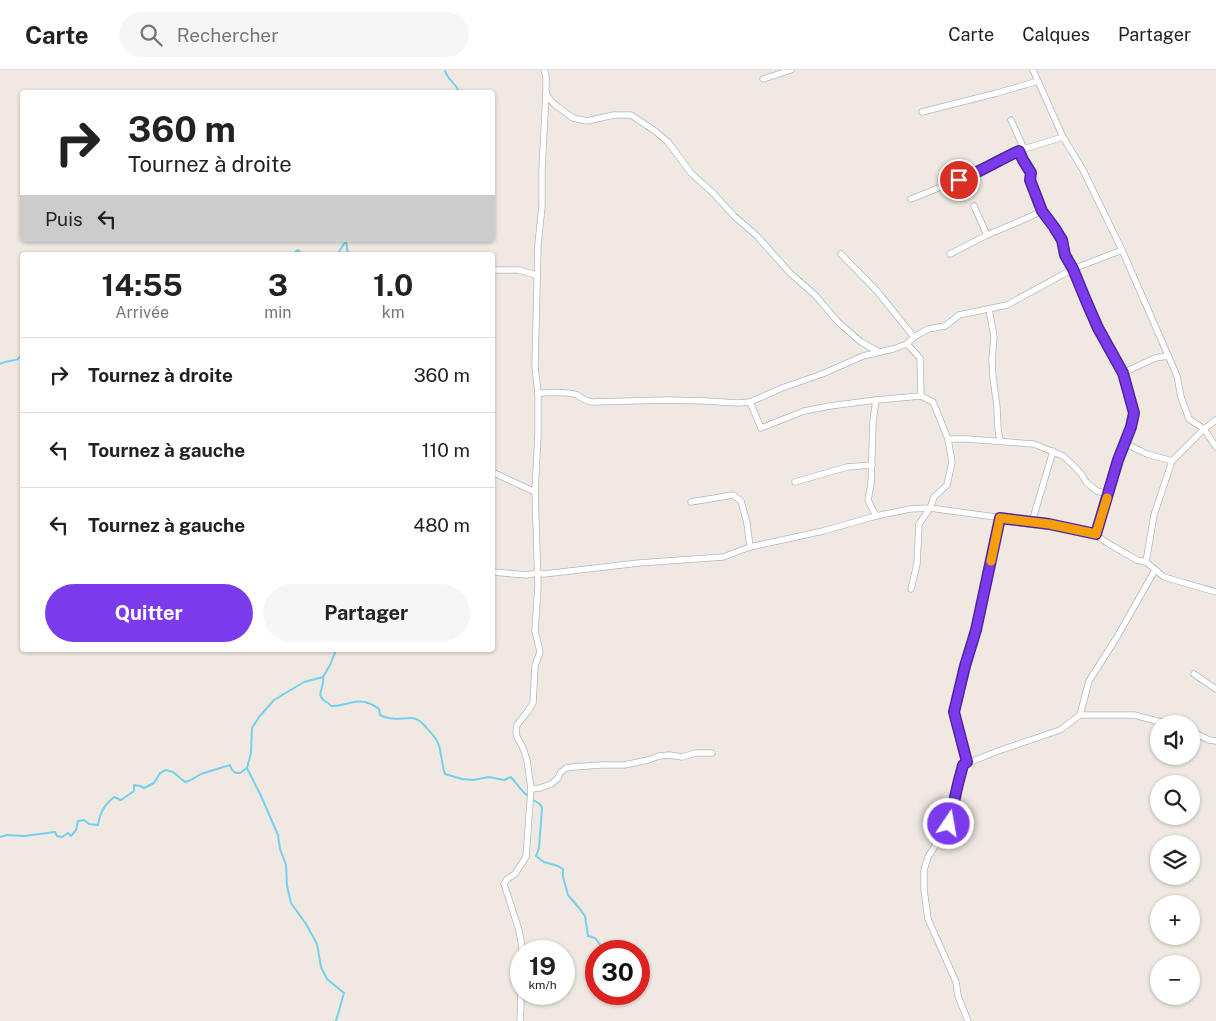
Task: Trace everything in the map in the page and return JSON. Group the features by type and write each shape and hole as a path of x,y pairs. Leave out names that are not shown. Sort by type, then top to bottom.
{"street":[{"path":"520,1021 521,1004 518,975 522,947 519,930 504,884 507,879 515,874 526,857 531,789 527,760 516,732 517,725 532,703 535,666 540,652 535,631 538,594 535,492 538,393 535,366 536,275 542,206 546,93 544,70"},
{"path":"763,79 791,70"},
{"path":"1033,70 1063,137 1083,170 1122,250 1177,376 1188,419 1204,429 1216,447"},
{"path":"922,112 1038,80"},
{"path":"546,93 554,104 573,118 587,121 614,115 631,115 655,131 668,142 691,173 757,236 838,322 861,342 879,352"},
{"path":"1011,120 1022,150 1023,160 1031,173 1030,180 1042,211 1062,240 1065,255 1073,269 1098,328 1123,373 1134,413 1096,534"},
{"path":"911,199 976,173 1022,150 1063,137"},
{"path":"974,206 987,235"},
{"path":"950,254 987,235 1042,211"},
{"path":"538,393 576,394 583,400 592,402 667,400 750,402 863,356 907,344 914,337 928,329 945,326 959,315 1006,304 1073,269 1122,250"},
{"path":"841,254 877,291 914,337"},
{"path":"495,270 519,270 536,275"},
{"path":"989,308 994,336 993,377 1000,441"},
{"path":"907,344 920,358 921,396"},
{"path":"1123,373 1156,358 1168,356"},
{"path":"750,402 761,428 804,411 830,406 921,396 933,402 948,439 952,462 947,485 934,497 930,508 919,524 917,564 911,589"},
{"path":"876,400 873,421 871,484 868,500 876,516"},
{"path":"1146,562 1154,515 1172,461 1204,429 1216,420"},
{"path":"948,439 1034,444 1063,456 1082,475 1086,482 1097,491 1108,494"},
{"path":"1124,443 1147,454 1172,461"},
{"path":"1032,522 1053,451"},
{"path":"795,482 847,467 872,465"},
{"path":"495,473 535,492"},
{"path":"691,502 733,495 741,501 747,523 750,547"},
{"path":"495,572 528,576 536,573 544,574 639,563 723,557 750,547 823,531 876,516 910,508 930,508 1049,524 1096,534 1137,560 1146,562 1164,577 1216,592"},
{"path":"967,762 954,712 976,630 1000,518"},
{"path":"1080,715 1089,681 1117,637 1155,570"},
{"path":"1194,674 1216,689"},
{"path":"968,1021 958,996 956,982 928,919 924,890 924,870 928,857 949,824 963,765 1060,730 1080,715 1134,715 1150,719"},
{"path":"1200,736 1216,741"},
{"path":"531,789 551,784 566,768 624,765 659,756 682,757 696,753 712,753"}],"waterway":[{"path":"445,70 447,76 458,90"},
{"path":"339,252 345,242"},
{"path":"346,242 348,252"},
{"path":"295,252 298,250 300,252"},
{"path":"0,364 20,357"},
{"path":"335,652 323,677 304,682 274,700 259,717 252,728 251,753 247,768 278,835 280,849 286,865 287,886 291,903 317,944 321,967 327,979 344,993 336,1021"},
{"path":"323,677 320,695 331,706 364,702 379,709 380,715 384,717 392,719 413,718 420,721 436,738 445,774 473,780 489,777 504,780 511,777 529,797"},
{"path":"0,837 55,832 57,836 62,837 68,833 71,836 76,830 78,821 84,820 89,824 98,825 103,810 114,797 121,800 134,791 134,785 144,788 154,783 160,773 166,770 173,772 185,782 201,774 230,765 236,773 240,773 247,768"},
{"path":"533,800 540,804 542,808 539,848 536,856 544,862 563,869 563,877 568,895 585,916 588,936 596,940"}],"slow traffic":[{"path":"991,561 1000,518 1049,524 1096,534 1107,498"}],"route":[{"path":"949,824 963,765 967,762 954,712 976,630 1000,518 1049,524 1096,534 1134,413 1123,373 1098,328 1073,269 1065,255 1062,240 1042,211 1030,180 1031,173 1019,151 959,180"}]}
